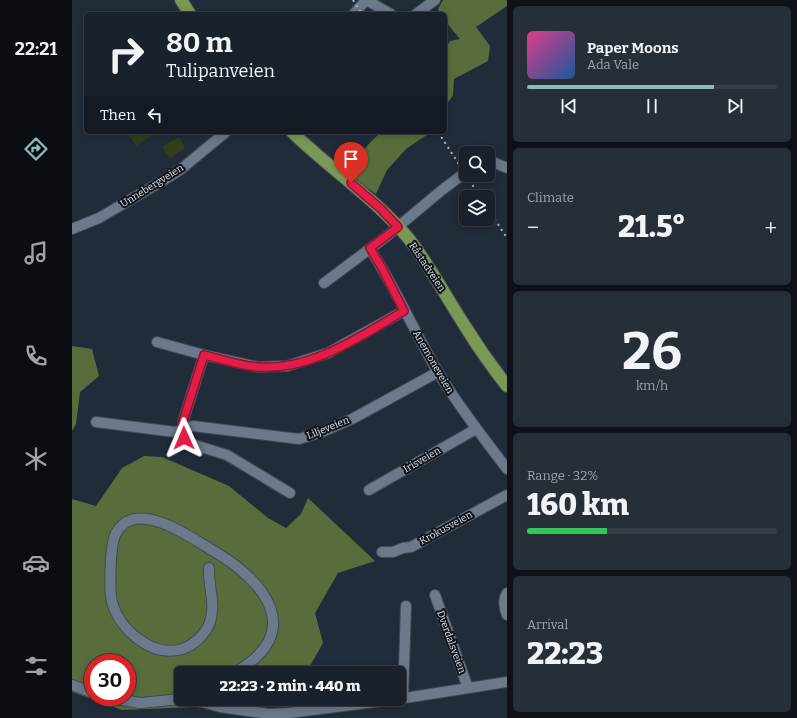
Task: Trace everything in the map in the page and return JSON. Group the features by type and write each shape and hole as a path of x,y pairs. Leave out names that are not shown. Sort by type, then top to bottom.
{"main road":[{"path":"181,0 189,12"},
{"name":"Råstadveien","path":"294,134 381,209 398,227 425,262 480,349 507,386"}],"street":[{"path":"356,12 366,0 387,12"},
{"path":"419,12 435,0"},
{"name":"Unnebergveien","path":"72,229 99,218 180,170 224,134"},
{"path":"495,163 507,168"},
{"path":"324,282 398,227 459,177"},
{"name":"Anemoneveien","path":"370,248 438,372 476,429 507,469"},
{"path":"157,342 204,355 258,367 287,366 328,353 404,311"},
{"path":"204,355 183,421 184,438 188,443 227,455 290,493"},
{"name":"Liljeveien","path":"96,422 175,432 193,426 299,439 309,437 352,419 438,372"},
{"name":"Irisveien","path":"369,490 476,429"},
{"name":"Krokusveien","path":"382,552 393,552 402,548 411,547 507,495"},
{"path":"209,568 212,603 211,618 204,632 188,647 176,651 163,651 148,645 140,640 122,622 112,603 110,584 112,549 114,537 122,526 128,521 135,519 147,520 181,531 236,564 262,591 270,605 273,625 266,646 260,655 247,666"},
{"path":"507,592 505,597 505,610 507,615"},
{"name":"Dverdalsveien","path":"435,595 468,688"},
{"path":"402,666 406,606"},
{"name":"Dverdalsveien","path":"406,698 507,682"},
{"path":"72,685 84,690"},
{"name":"Dverdalsveien","path":"136,702 174,700"},
{"name":"Dverdalsveien","path":"218,706 269,714 344,706"}],"green space":[{"path":"443,0 507,0 507,6 476,27 490,46 488,61 454,79 453,95 447,104 447,46 450,41 460,39 447,23 447,12 439,12 438,9"},
{"path":"128,134 153,134 136,146"},
{"path":"380,134 428,134 407,148 387,170 376,194 352,177 350,167"},
{"path":"178,137 185,148 170,158 165,153 163,146"},
{"path":"72,346 92,349 99,376 80,392 76,424 72,431"},
{"path":"144,456 162,457 229,486 268,518 286,528 301,514 308,498 375,561 338,573 315,613 323,643 310,666 174,666 174,706 222,706 122,710 111,706 136,706 136,654 84,654 84,696 72,692 72,499 96,506 122,468"}],"railway":[{"path":"353,0 361,12"},
{"path":"439,134 459,164"},
{"path":"470,182 476,190"},
{"path":"495,220 507,238"}],"route":[{"path":"184,438 183,421 204,355 258,367 287,366 328,353 404,311 370,248 398,227 381,209 351,183"}]}
